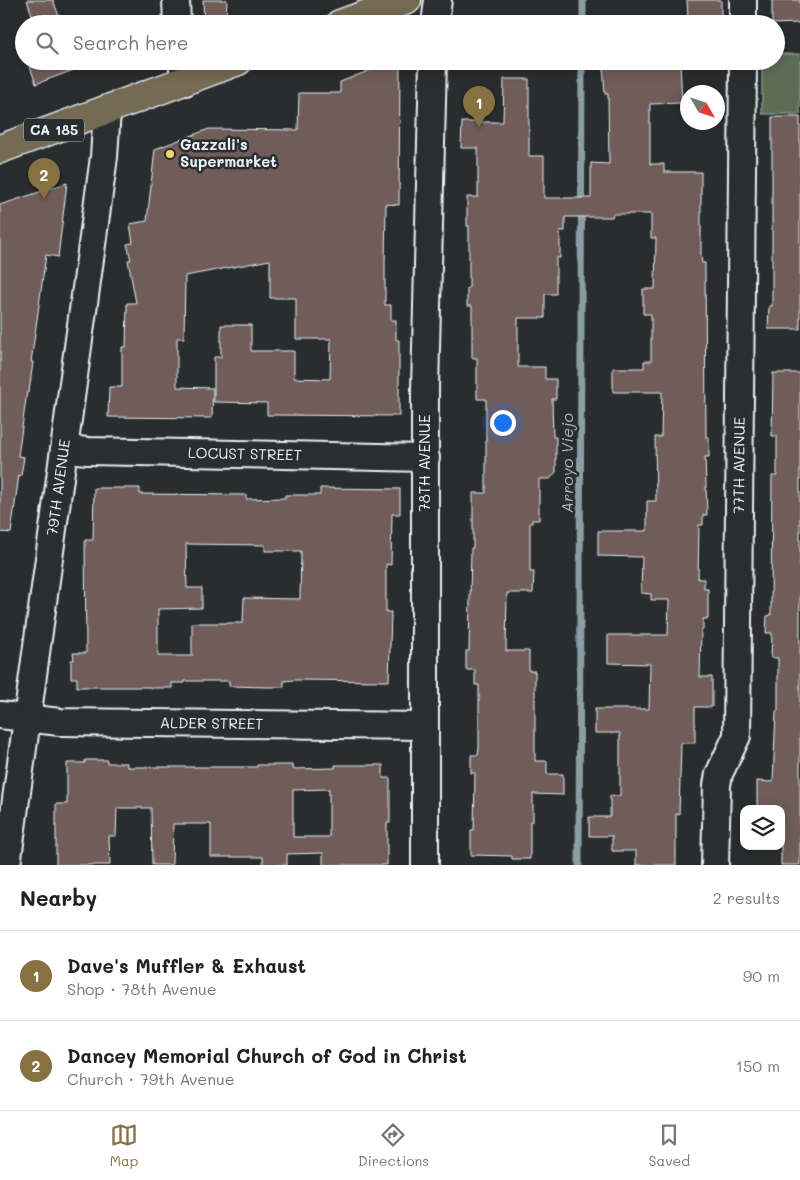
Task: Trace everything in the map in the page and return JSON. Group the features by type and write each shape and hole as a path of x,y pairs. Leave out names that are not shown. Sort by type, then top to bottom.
{"main road":[{"path":"365,15 407,0"},
{"name":"CA 185","path":"0,150 107,110 183,72"}],"street":[{"path":"176,0 177,15"},
{"path":"436,15 438,0"},
{"path":"743,0 743,15"},
{"name":"78TH AVENUE","path":"425,865 425,389 433,70"},
{"name":"77TH AVENUE","path":"715,865 717,785 719,774 737,736 743,70"},
{"name":"79TH AVENUE","path":"7,865 104,157 107,110"},
{"name":"LOCUST STREET","path":"65,449 426,458"},
{"name":"ALDER STREET","path":"0,715 60,722 424,726"}],"green space":[{"path":"785,54 800,54 800,114 762,114 762,70 785,70"}],"building":[{"path":"27,0 53,0 59,15 32,15"},
{"path":"203,0 227,0 226,15 204,15"},
{"path":"687,0 721,0 721,15 688,15"},
{"path":"772,0 800,0 800,23 785,24 785,15 772,15"},
{"path":"31,70 73,70 36,84"},
{"path":"371,70 400,70 399,205 386,204 385,264 385,305 391,305 391,320 396,320 396,340 399,340 399,416 267,415 267,403 214,402 214,357 221,357 221,325 251,325 251,351 294,351 294,378 330,379 331,339 296,339 296,298 270,298 270,260 185,276 184,338 177,338 177,387 213,388 212,418 108,417 109,387 122,387 122,347 126,347 127,303 136,303 128,260 131,260 127,244 133,243 130,224 147,221 155,149 209,129 298,130 299,93 340,93 340,82"},
{"path":"603,70 680,70 680,103 650,104 650,164 664,164 664,172 701,172 701,256 702,263 705,263 706,437 709,437 709,457 705,457 707,515 703,515 703,525 699,525 698,579 704,579 704,589 708,589 708,619 703,619 703,630 701,630 700,677 712,677 712,707 695,707 695,743 681,743 679,814 676,814 676,865 636,865 636,851 612,851 612,836 589,836 589,817 610,817 610,796 620,796 620,733 595,733 595,709 649,709 650,664 608,663 608,635 668,635 669,600 651,600 651,594 641,593 642,557 598,556 598,531 647,531 647,501 656,501 655,437 661,437 662,392 613,392 613,368 644,368 644,361 651,361 651,314 643,314 643,289 655,289 656,238 651,238 651,214 613,214 612,217 565,217 565,231 560,231 560,258 556,258 556,294 545,294 545,318 518,318 518,367 545,367 545,379 556,379 556,399 552,399 553,437 556,437 556,472 550,479 539,479 539,520 532,520 532,523 530,523 530,572 534,572 533,593 507,593 506,651 529,651 529,671 535,671 535,761 547,761 547,774 563,774 563,795 533,794 533,821 530,821 530,859 512,859 512,856 471,855 471,830 474,830 475,773 471,773 471,755 478,755 479,747 479,685 475,685 475,670 466,670 466,651 469,651 473,493 486,493 486,399 477,399 477,358 472,358 472,306 467,306 467,288 469,288 469,226 467,226 467,197 478,197 478,148 461,148 462,122 503,122 504,79 529,79 529,156 544,156 544,198 591,198 591,163 609,164 608,94 605,94"},
{"path":"772,117 800,117 800,329 768,329 769,306 772,306"},
{"path":"67,183 58,257 46,255 31,362 33,362 29,392 27,392 18,456 24,457 21,476 19,475 11,533 0,532 0,205"},
{"path":"773,373 800,373 800,865 781,865 781,850 785,850 785,805 757,805 757,781 773,782 776,711 778,711 778,658 771,658 772,633 766,633 767,616 771,615 772,476 777,476 777,436 772,436"},
{"path":"94,488 140,488 140,494 246,495 246,499 285,498 285,495 320,495 320,488 400,489 400,514 392,514 391,565 386,564 386,612 391,612 389,681 294,680 284,681 284,687 229,686 229,681 185,681 185,683 172,683 172,688 77,687 77,678 71,678 71,660 74,660 73,653 86,653 85,540 93,540","holes":["186,544 265,545 265,551 301,551 300,599 244,598 243,623 192,623 192,656 158,656 158,609 202,608 202,588 187,588"]},
{"path":"85,760 107,760 107,763 127,763 127,767 257,767 257,765 293,765 293,769 335,768 335,765 383,765 383,778 390,778 390,823 387,823 387,865 323,865 323,853 287,854 287,865 263,865 263,857 211,857 211,824 173,824 172,865 152,865 151,808 117,808 116,836 109,836 110,865 56,865 56,804 67,804 67,763 85,763","holes":["329,789 329,837 293,837 293,790"]}],"waterway":[{"name":"Arroyo Viejo","path":"583,0 583,15"},
{"name":"Arroyo Viejo","path":"579,865 582,70"}],"place":[{"name":"Dave's Muffler & Exhaust","path":"479,127"},
{"name":"Gazzali's Supermarket","path":"170,154"},
{"name":"Dancey Memorial Church of God in Christ","path":"44,199"}]}
